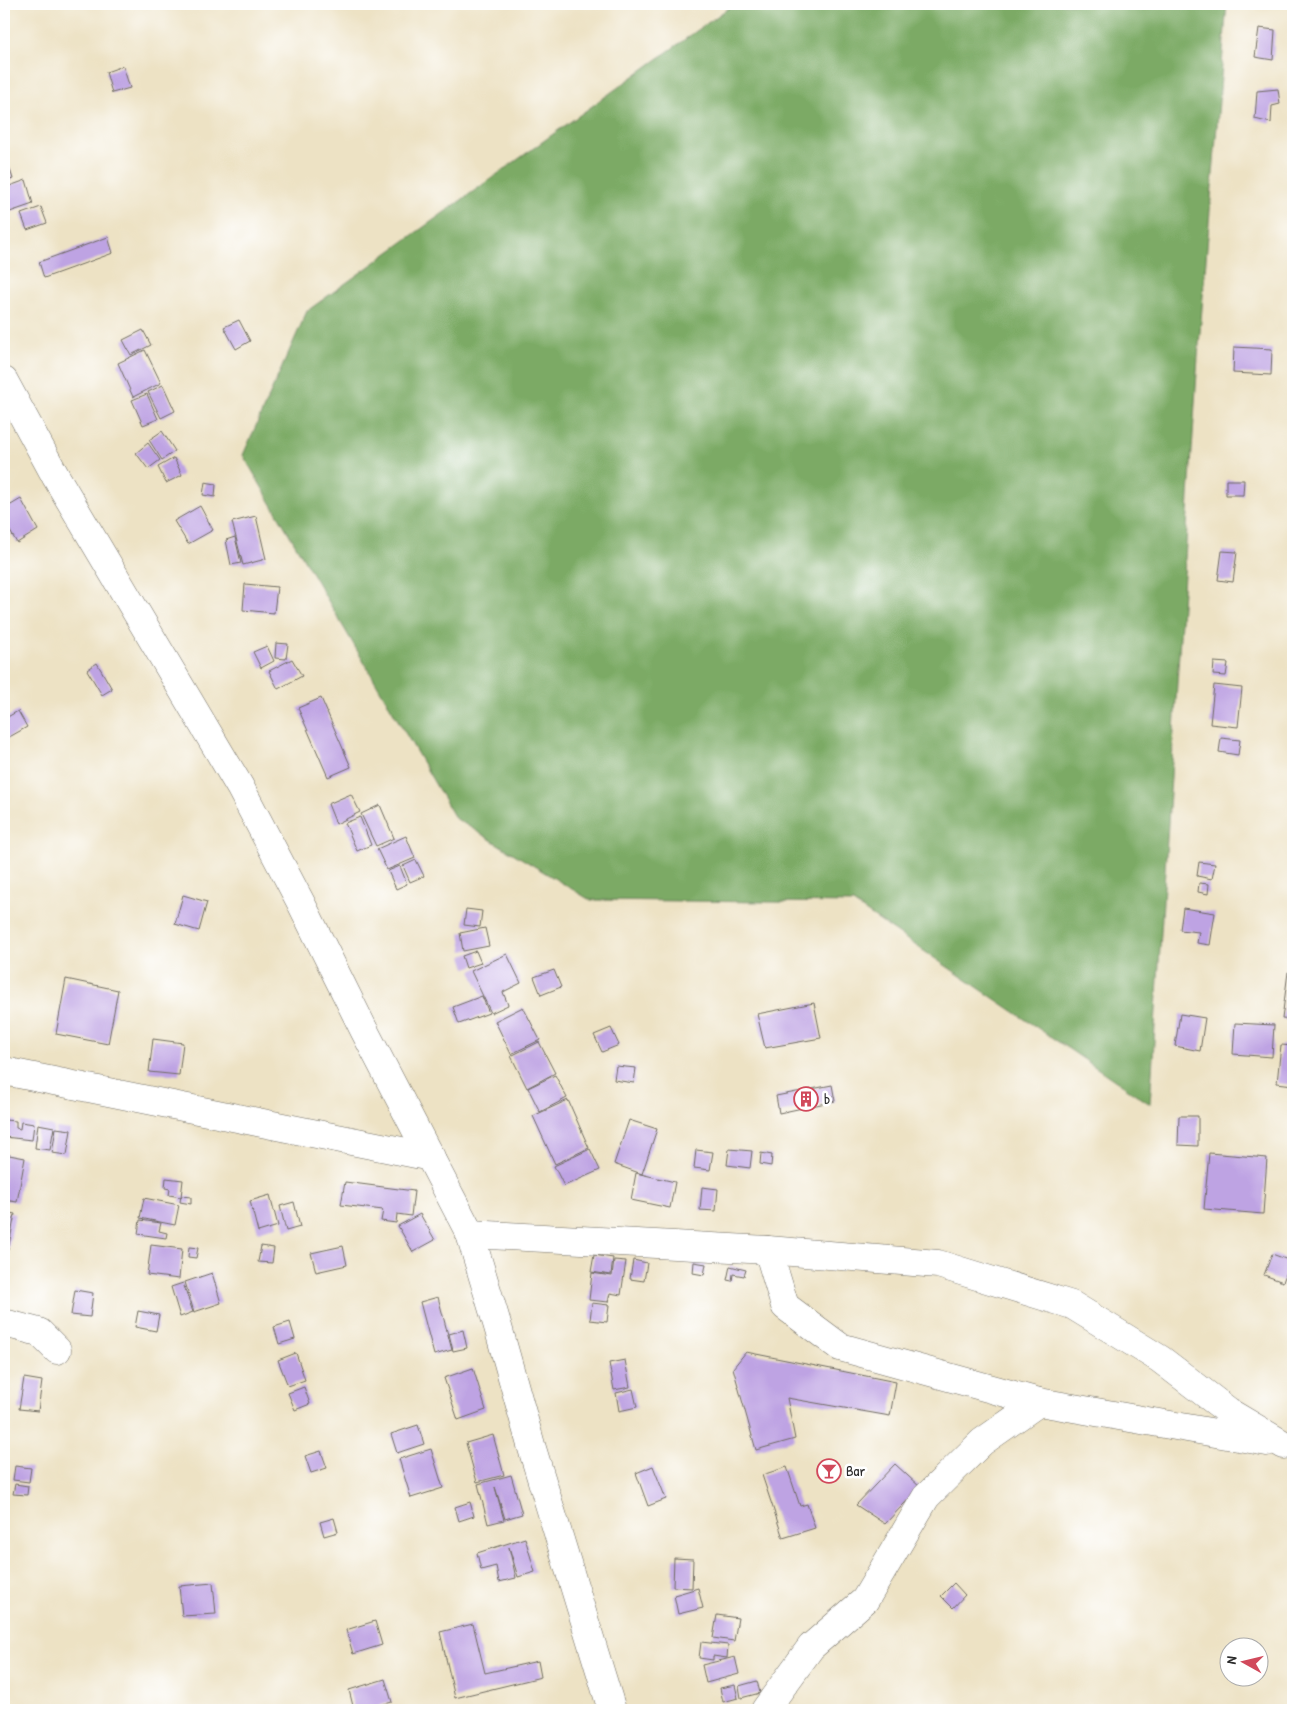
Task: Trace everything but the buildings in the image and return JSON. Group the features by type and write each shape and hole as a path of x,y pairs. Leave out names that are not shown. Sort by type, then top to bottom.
{"street":[{"path":"4,381 56,477 240,787 470,1234 531,1445 612,1710"},
{"path":"4,1071 431,1157"},
{"path":"470,1234 768,1250 938,1264 1072,1305 1160,1359 1232,1414 1289,1446"},
{"path":"768,1250 785,1306 840,1347 1039,1402 1289,1446"},
{"path":"4,1323 39,1332 57,1350"},
{"path":"765,1710 811,1647 865,1600 926,1497 982,1442 1039,1402"}],"green space":[{"path":"734,4 1227,4 1198,357 1150,1104 853,903 590,900 455,818 243,455 307,311"}],"place":[{"name":"b","path":"806,1099"},
{"name":"Bar","path":"829,1471"}]}
